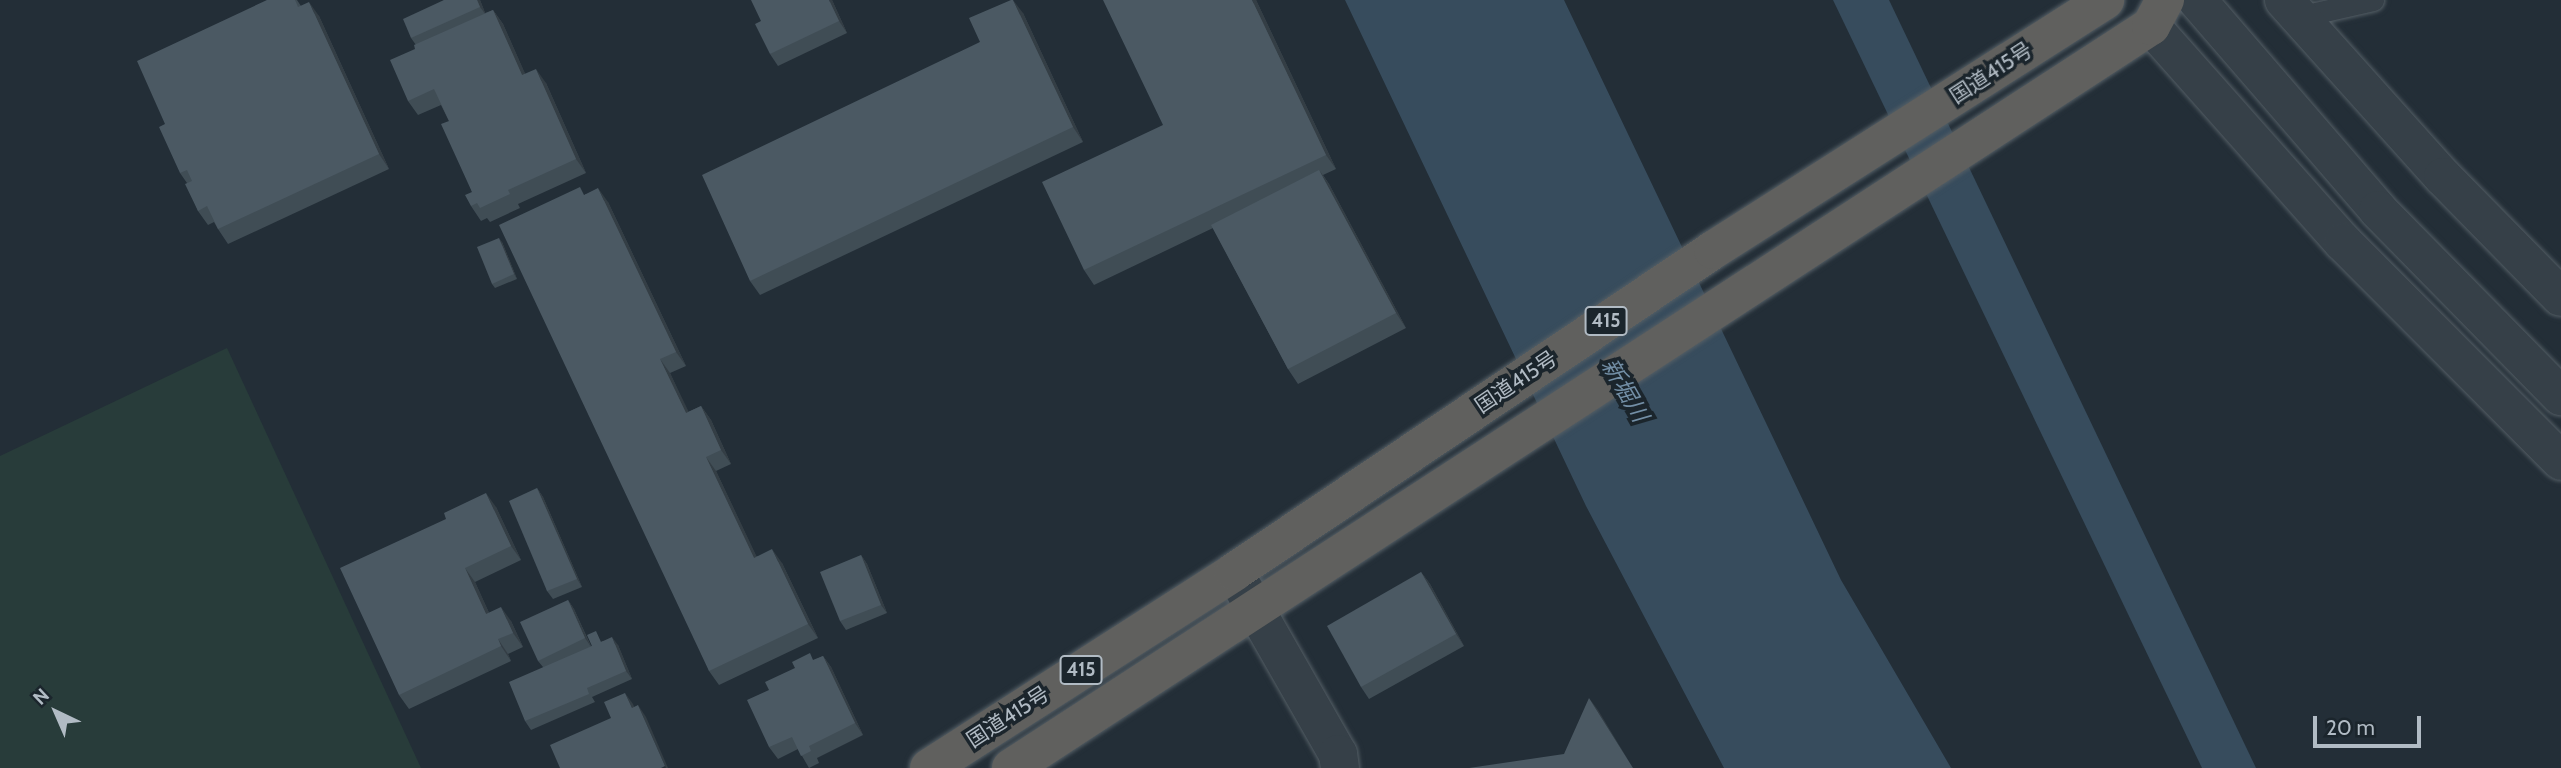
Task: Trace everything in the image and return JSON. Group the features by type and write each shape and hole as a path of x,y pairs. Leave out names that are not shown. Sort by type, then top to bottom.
{"highway":[{"name":"国道415号","path":"929,768 1234,572 1713,250 2105,0"},
{"name":"国道415号","path":"1011,768 1988,134 2148,9"}],"street":[{"path":"2197,0 2378,210 2561,396"},
{"path":"2291,8 2443,177 2561,297"},
{"path":"2148,9 2343,242 2561,461"},
{"path":"1234,572 1338,754 1340,768"}],"lane":[{"path":"2291,8 2373,0"}],"green space":[{"path":"227,348 421,768 0,768 0,456"}],"water":[{"name":"新堀川","path":"1345,0 1564,0 1841,580 1951,768 1724,768 1586,506"},
{"path":"1833,0 1889,0 2256,768 2202,768"}],"building":[{"path":"267,0 295,0 298,7 309,2 379,154 218,229 207,206 198,211 185,184 192,181 187,170 180,173 159,127 165,124 137,61"},
{"path":"444,0 477,0 480,7 411,38 403,19"},
{"path":"751,0 829,0 839,21 770,54 755,24 761,21"},
{"path":"1011,0 1073,127 750,281 702,175 980,42 969,18"},
{"path":"1103,0 1252,0 1326,155 1084,270 1042,182 1163,125"},
{"path":"493,10 522,75 536,69 576,159 508,190 510,194 480,208 477,203 471,206 465,195 472,192 441,124 449,121 434,89 408,101 390,60 415,49 414,45"},
{"path":"1319,170 1396,313 1288,369 1211,225"},
{"path":"580,187 584,195 598,188 676,352 660,359 686,413 701,406 721,450 706,457 754,558 772,549 808,624 709,671 499,225"},
{"path":"499,238 514,274 492,284 477,247"},
{"path":"537,488 577,579 547,591 509,501"},
{"path":"486,493 511,546 465,568 486,614 501,607 513,633 498,639 501,646 399,695 340,568 446,519 444,513"},
{"path":"861,555 881,605 840,621 820,572"},
{"path":"1421,572 1456,634 1361,687 1327,626"},
{"path":"568,600 585,638 538,661 520,622"},
{"path":"596,631 601,642 612,637 626,671 587,688 589,694 525,721 509,682 592,646 587,635"},
{"path":"810,653 813,660 823,656 855,723 809,746 811,751 801,756 792,737 769,747 747,700 769,690 765,682 795,668 792,662"},
{"path":"625,693 632,708 638,705 665,766 560,768 550,745 611,718 604,702"},
{"path":"1589,698 1633,768 1469,768 1564,754"}]}
